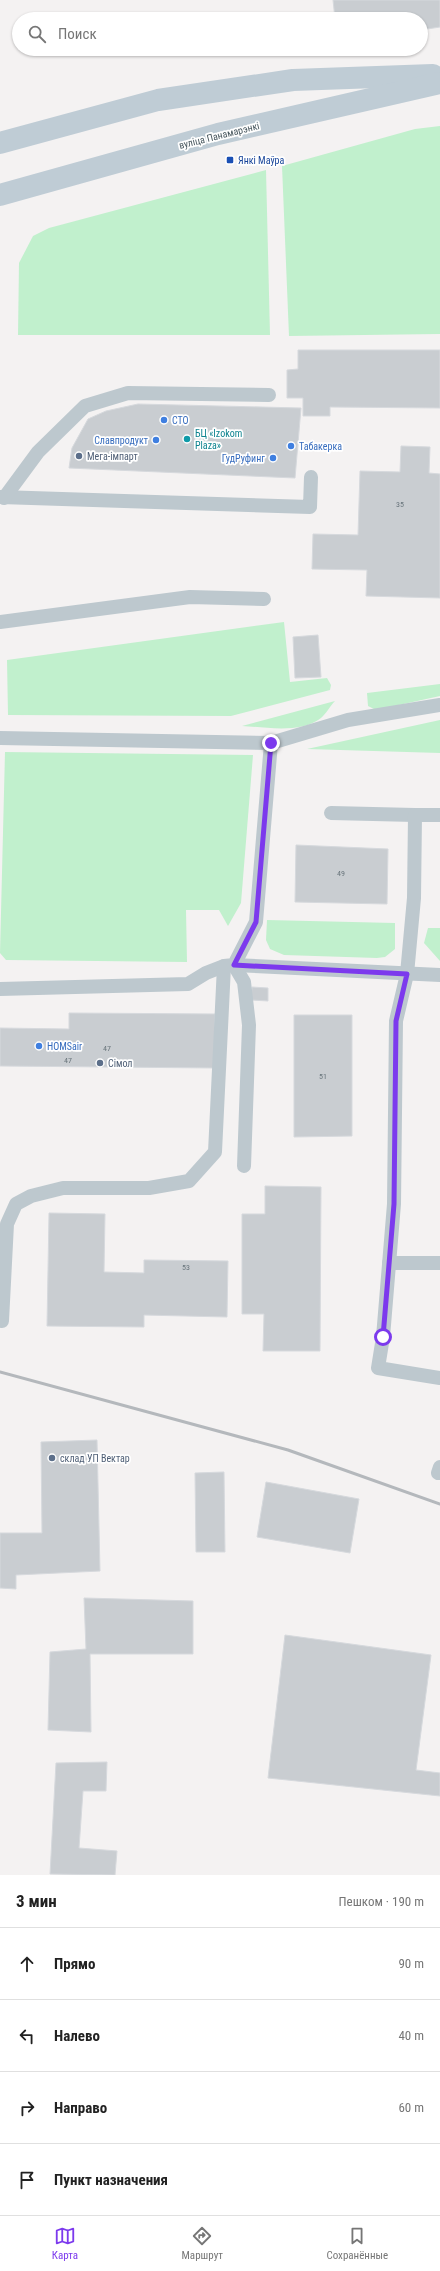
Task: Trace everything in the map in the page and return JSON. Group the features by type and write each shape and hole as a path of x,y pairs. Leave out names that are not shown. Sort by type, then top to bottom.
{"main road":[{"path":"0,143 165,99 293,80 440,75"},
{"name":"вуліца Панамарэнкі","path":"0,195 218,134 440,83"}],"lane":[{"path":"2,497 38,452 85,406 128,393 269,395"},
{"path":"2,497 310,507 312,476"},
{"path":"0,622 190,597 264,599"},
{"path":"0,738 271,743 348,720 440,705"},
{"path":"2,1321 7,1224 16,1204 31,1196 63,1188 149,1188 188,1181 215,1152 229,966 256,922 271,743"},
{"path":"331,813 440,815"},
{"path":"415,815 414,898 407,974 396,1021 394,1204 383,1337 378,1368 440,1378"},
{"path":"229,966 244,982 249,1025 244,1166"},
{"path":"0,989 188,984 206,973 229,966 440,975"},
{"path":"389,1263 440,1264"},
{"path":"440,1467 438,1473 440,1474"}],"green space":[{"path":"440,126 440,334 289,336 282,166 415,129"},
{"path":"266,170 270,335 18,335 19,263 33,236 49,228"},
{"path":"284,622 290,682 327,678 331,685 330,690 231,716 8,715 7,660"},
{"path":"440,684 440,696 376,710 368,706 367,693"},
{"path":"335,701 321,718 313,723 303,726 293,728 272,728 242,726"},
{"path":"440,720 440,753 307,749"},
{"path":"5,752 253,755 241,903 228,926 219,910 186,910 187,962 6,960 0,953"},
{"path":"267,920 395,923 395,949 385,957 377,958 284,955 270,949 266,940"},
{"path":"428,928 440,928 440,961 424,943"}],"building":[{"path":"333,0 440,0 440,27 428,29 428,12 334,12"},
{"path":"298,350 440,350 440,408 330,407 330,416 303,416 303,398 287,398 287,370 298,369"},
{"name":"БЦ «Izokom Plaza»","path":"138,404 301,408 295,478 69,468 72,448 88,419 106,411"},
{"path":"401,446 430,447 429,473 440,474 440,598 366,596 367,570 312,569 313,534 358,535 360,471 400,472"},
{"path":"318,635 321,677 295,678 293,637"},
{"path":"296,845 388,849 387,904 295,902"},
{"path":"252,987 268,988 268,1001 251,1000"},
{"path":"69,1013 215,1014 214,1068 0,1066 0,1028 69,1029"},
{"path":"294,1015 352,1015 352,1136 294,1137"},
{"path":"265,1186 321,1187 320,1351 263,1351 264,1314 242,1314 242,1214 265,1214"},
{"path":"49,1213 105,1214 104,1272 144,1273 144,1260 228,1261 227,1317 144,1315 144,1327 47,1326"},
{"path":"97,1440 100,1571 16,1575 16,1589 0,1588 0,1533 42,1533 41,1442"},
{"path":"224,1472 225,1552 196,1552 195,1473"},
{"path":"266,1482 359,1499 350,1553 257,1537"},
{"path":"84,1598 193,1601 193,1654 90,1654 91,1732 48,1730 50,1652 86,1649"},
{"path":"285,1635 431,1655 416,1770 440,1773 440,1796 268,1778"},
{"path":"107,1762 106,1791 83,1791 79,1848 117,1851 115,1875 50,1874 56,1763"}],"railway":[{"path":"0,1372 288,1450 440,1504"}],"place":[{"name":"Янкі Маўра","path":"230,160"},
{"name":"СТО","path":"164,420"},
{"name":"БЦ «Izokom Plaza»","path":"187,439"},
{"name":"Славпродукт","path":"156,440"},
{"name":"Табакерка","path":"291,446"},
{"name":"Мега-імпарт","path":"79,456"},
{"name":"ГудРуфинг","path":"273,458"},
{"name":"HOMSair","path":"39,1046"},
{"name":"Сімол","path":"100,1063"},
{"name":"склад УП Вектар","path":"52,1458"}],"route":[{"path":"271,743 256,922 234,965 407,974 396,1021 394,1204 383,1337"}]}
